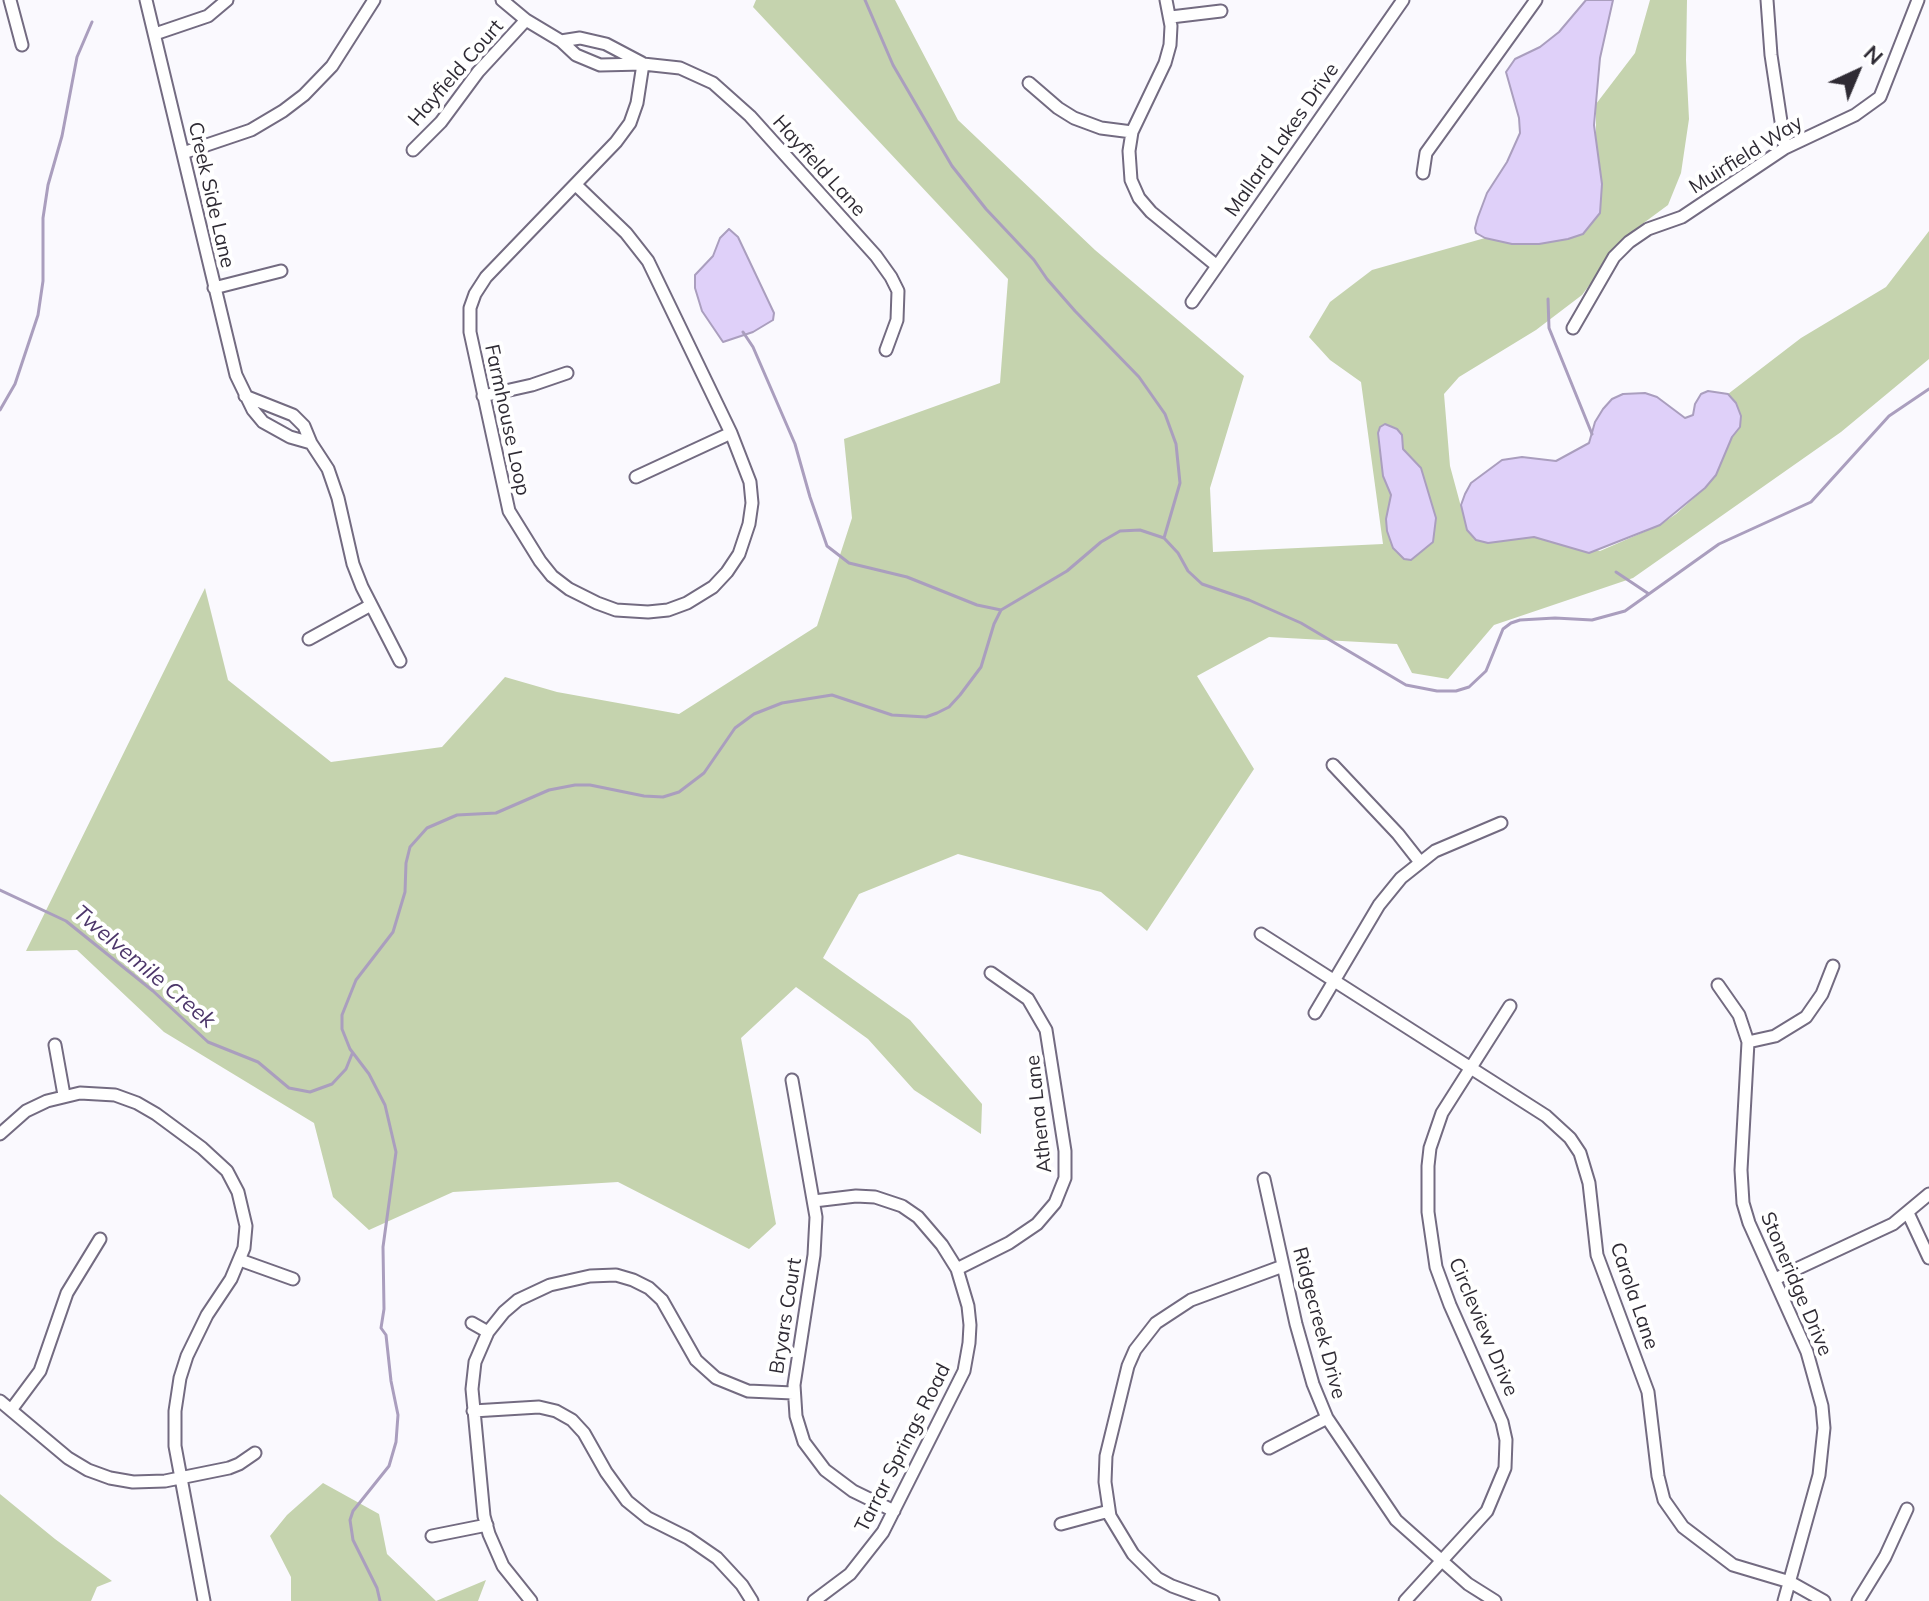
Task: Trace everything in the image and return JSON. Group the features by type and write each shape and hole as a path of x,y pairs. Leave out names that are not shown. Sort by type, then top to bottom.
{"street":[{"path":"10,0 22,45"},
{"name":"Creek Side Lane","path":"146,0 236,375 245,396 263,422 290,437 311,443"},
{"path":"155,34 208,16 227,0"},
{"path":"183,153 251,130 304,95 332,66 374,0"},
{"name":"Hayfield Lane","path":"502,0 576,55 600,65 643,64 680,68 713,83 750,116 876,256 898,291 897,320 886,350"},
{"path":"1166,0 1171,17 1168,54 1132,132 1130,171 1139,198 1151,212 1217,266"},
{"name":"Mallard Lakes Drive","path":"1192,302 1403,0"},
{"path":"1423,173 1426,153 1536,0"},
{"path":"1767,0 1771,55 1785,148"},
{"name":"Muirfield Way","path":"1573,328 1614,257 1629,242 1648,229 1682,217 1785,148 1855,115 1880,97 1918,0"},
{"path":"1171,17 1221,11"},
{"name":"Hayfield Court","path":"413,150 441,122 478,72 526,20"},
{"name":"Hayfield Lane","path":"561,41 580,38 606,44 643,64"},
{"name":"Farmhouse Loop","path":"576,185 626,233 648,261 731,433 750,482 752,503 749,524 739,554 713,587 687,603 668,610 616,610 569,589 552,576 509,511 500,482 470,332 470,308 486,277 576,185 630,123 637,103 643,64"},
{"path":"1029,83 1074,118 1101,128 1132,132"},
{"path":"214,288 281,271"},
{"path":"483,396 567,373"},
{"path":"245,396 293,415 304,426 328,469 353,564 400,661"},
{"path":"636,477 731,433"},
{"path":"309,639 371,605"},
{"path":"1333,765 1420,862"},
{"path":"1315,1013 1379,905 1401,878 1453,842 1501,823"},
{"name":"Carola Lane","path":"1261,934 1565,1131 1580,1153 1589,1183 1597,1255 1648,1392 1658,1476 1664,1500 1677,1521 1733,1565 1790,1582 1824,1601"},
{"path":"1748,1042 1783,1033 1806,1017 1822,994 1833,966"},
{"name":"Athena Lane","path":"957,1269 1009,1243 1037,1224 1055,1203 1065,1178 1065,1151 1046,1030 1028,999 991,973"},
{"name":"Stoneridge Drive","path":"1718,985 1739,1015 1748,1042 1741,1192 1749,1223 1817,1382 1824,1428 1819,1475 1784,1601"},
{"name":"Circleview Drive","path":"1405,1601 1487,1511 1502,1476 1507,1449 1502,1422 1442,1286 1430,1240 1428,1212 1430,1148 1442,1113 1510,1006"},
{"path":"55,1045 64,1095"},
{"name":"Bryars Court","path":"792,1080 814,1201 814,1255 793,1393 801,1433 813,1457 825,1470 853,1491 894,1511"},
{"path":"0,1134 26,1111 64,1095 104,1093 137,1103 184,1134 219,1162 233,1181 242,1203 246,1226 240,1260 196,1335 180,1378 175,1434 204,1601"},
{"name":"Ridgecreek Drive","path":"1264,1179 1307,1364 1327,1418 1396,1520 1468,1584 1495,1601"},
{"path":"1775,1279 1866,1238 1908,1213 1929,1194"},
{"name":"Tarrar Springs Road","path":"814,1201 865,1196 902,1206 924,1224 957,1269 970,1325 964,1371 894,1511 863,1560 837,1585 814,1601"},
{"path":"1908,1213 1929,1258"},
{"path":"11,1410 40,1371 67,1293 100,1239"},
{"path":"240,1260 293,1279"},
{"path":"1213,1601 1172,1586 1144,1567 1123,1541 1109,1511 1105,1465 1117,1407 1131,1358 1162,1318 1191,1300 1283,1266"},
{"path":"531,1601 503,1566 487,1525 473,1411 473,1371 488,1332 504,1312 534,1291 590,1276 616,1275 641,1284 662,1300 696,1360 716,1378 748,1391 793,1393"},
{"path":"472,1323 488,1332"},
{"path":"0,1401 68,1458 99,1474 133,1482 165,1481 229,1468 255,1453"},
{"path":"473,1411 539,1407 556,1411 572,1420 584,1433 627,1501 648,1518 688,1538 717,1558 752,1601"},
{"path":"1269,1448 1327,1418"},
{"path":"1858,1601 1885,1557 1907,1509"},
{"path":"1061,1524 1109,1511"},
{"path":"432,1536 487,1525"}],"green space":[{"path":"756,0 895,0 958,120 1095,250 1244,376 1210,488 1213,552 1383,544 1361,382 1330,360 1309,337 1330,302 1372,270 1485,238 1512,244 1602,184 1596,147 1596,104 1635,53 1650,0 1687,0 1689,119 1681,173 1668,205 1626,236 1582,295 1536,330 1459,377 1444,394 1450,466 1467,529 1488,543 1534,537 1600,551 1660,525 1676,514 1716,475 1732,437 1740,427 1736,403 1728,394 1801,338 1886,287 1929,231 1929,359 1841,432 1633,578 1494,625 1448,679 1412,673 1397,644 1269,637 1197,676 1254,769 1147,931 1101,892 958,854 859,894 823,958 910,1020 982,1104 981,1134 914,1090 868,1039 796,987 741,1038 776,1224 749,1249 618,1182 453,1192 369,1230 333,1197 314,1123 164,1032 77,950 26,951 205,588 228,680 331,762 442,747 505,677 557,692 679,714 817,626 852,518 844,439 1000,383 1008,279 753,7","holes":["1378,433 1403,449 1421,468 1436,518 1397,553 1387,531 1391,495 1383,476"]},
{"path":"323,1483 379,1514 387,1554 436,1601 291,1601 291,1577 270,1536 287,1515"},
{"path":"0,1494 112,1581 97,1587 91,1601 0,1601"},
{"path":"486,1580 478,1601 436,1601"}],"shaded area":[{"path":"1586,0 1613,0 1600,58 1594,125 1602,184 1600,213 1583,234 1568,239 1539,244 1512,244 1485,238 1476,233 1478,217 1487,193 1507,162 1520,133 1506,72 1515,59 1540,47 1559,32"},
{"path":"729,229 738,237 774,313 773,320 753,332 723,342 702,311 695,288 695,275 713,256 720,238"},
{"path":"1708,391 1728,394 1736,403 1741,416 1740,427 1732,437 1716,475 1660,525 1589,553 1534,537 1488,543 1476,540 1467,530 1461,505 1465,494 1471,483 1502,460 1522,457 1556,461 1589,443 1595,422 1603,409 1612,399 1623,394 1645,393 1657,397 1685,418 1693,415 1701,394"},
{"path":"1385,424 1402,435 1403,449 1421,468 1436,518 1433,542 1411,560 1404,559 1393,548 1387,531 1391,495 1383,476 1378,433"}],"waterway":[{"path":"865,0 893,65 952,166 1075,311 1139,377 1165,414 1176,444 1180,483 1164,538"},
{"path":"0,410 15,384 38,315 43,281 43,218 48,185 62,136 77,57 92,22"},
{"path":"1548,299 1549,328 1592,434"},
{"path":"743,332 753,347 795,444 827,546 849,563 907,577 977,605 1001,610"},
{"name":"Twelvemile Creek","path":"380,1601 377,1588 353,1540 350,1520 353,1511 389,1466 396,1442 398,1415 386,1335 381,1328 384,1309 383,1247 396,1152 385,1105 369,1074 350,1049 342,1029 342,1015 356,980 393,932 405,892 410,847 427,828 457,815 496,813 549,790 575,785 644,796 663,797 679,792 704,773 735,728 754,714 782,703 832,695 892,715 926,717 937,713 949,707 981,667 1001,610 1067,571 1101,542 1120,531 1140,530 1164,538 1178,553 1188,571 1202,584 1301,623 1406,685 1456,691 1469,687 1486,671 1503,629 1511,623 1555,618 1592,620 1625,611 1719,544 1811,502 1889,416 1929,389"},
{"path":"1616,572 1649,594"},
{"name":"Twelvemile Creek","path":"0,890 66,921 153,991 208,1042 258,1062 289,1088 310,1092 332,1084 346,1069 352,1054"}]}
